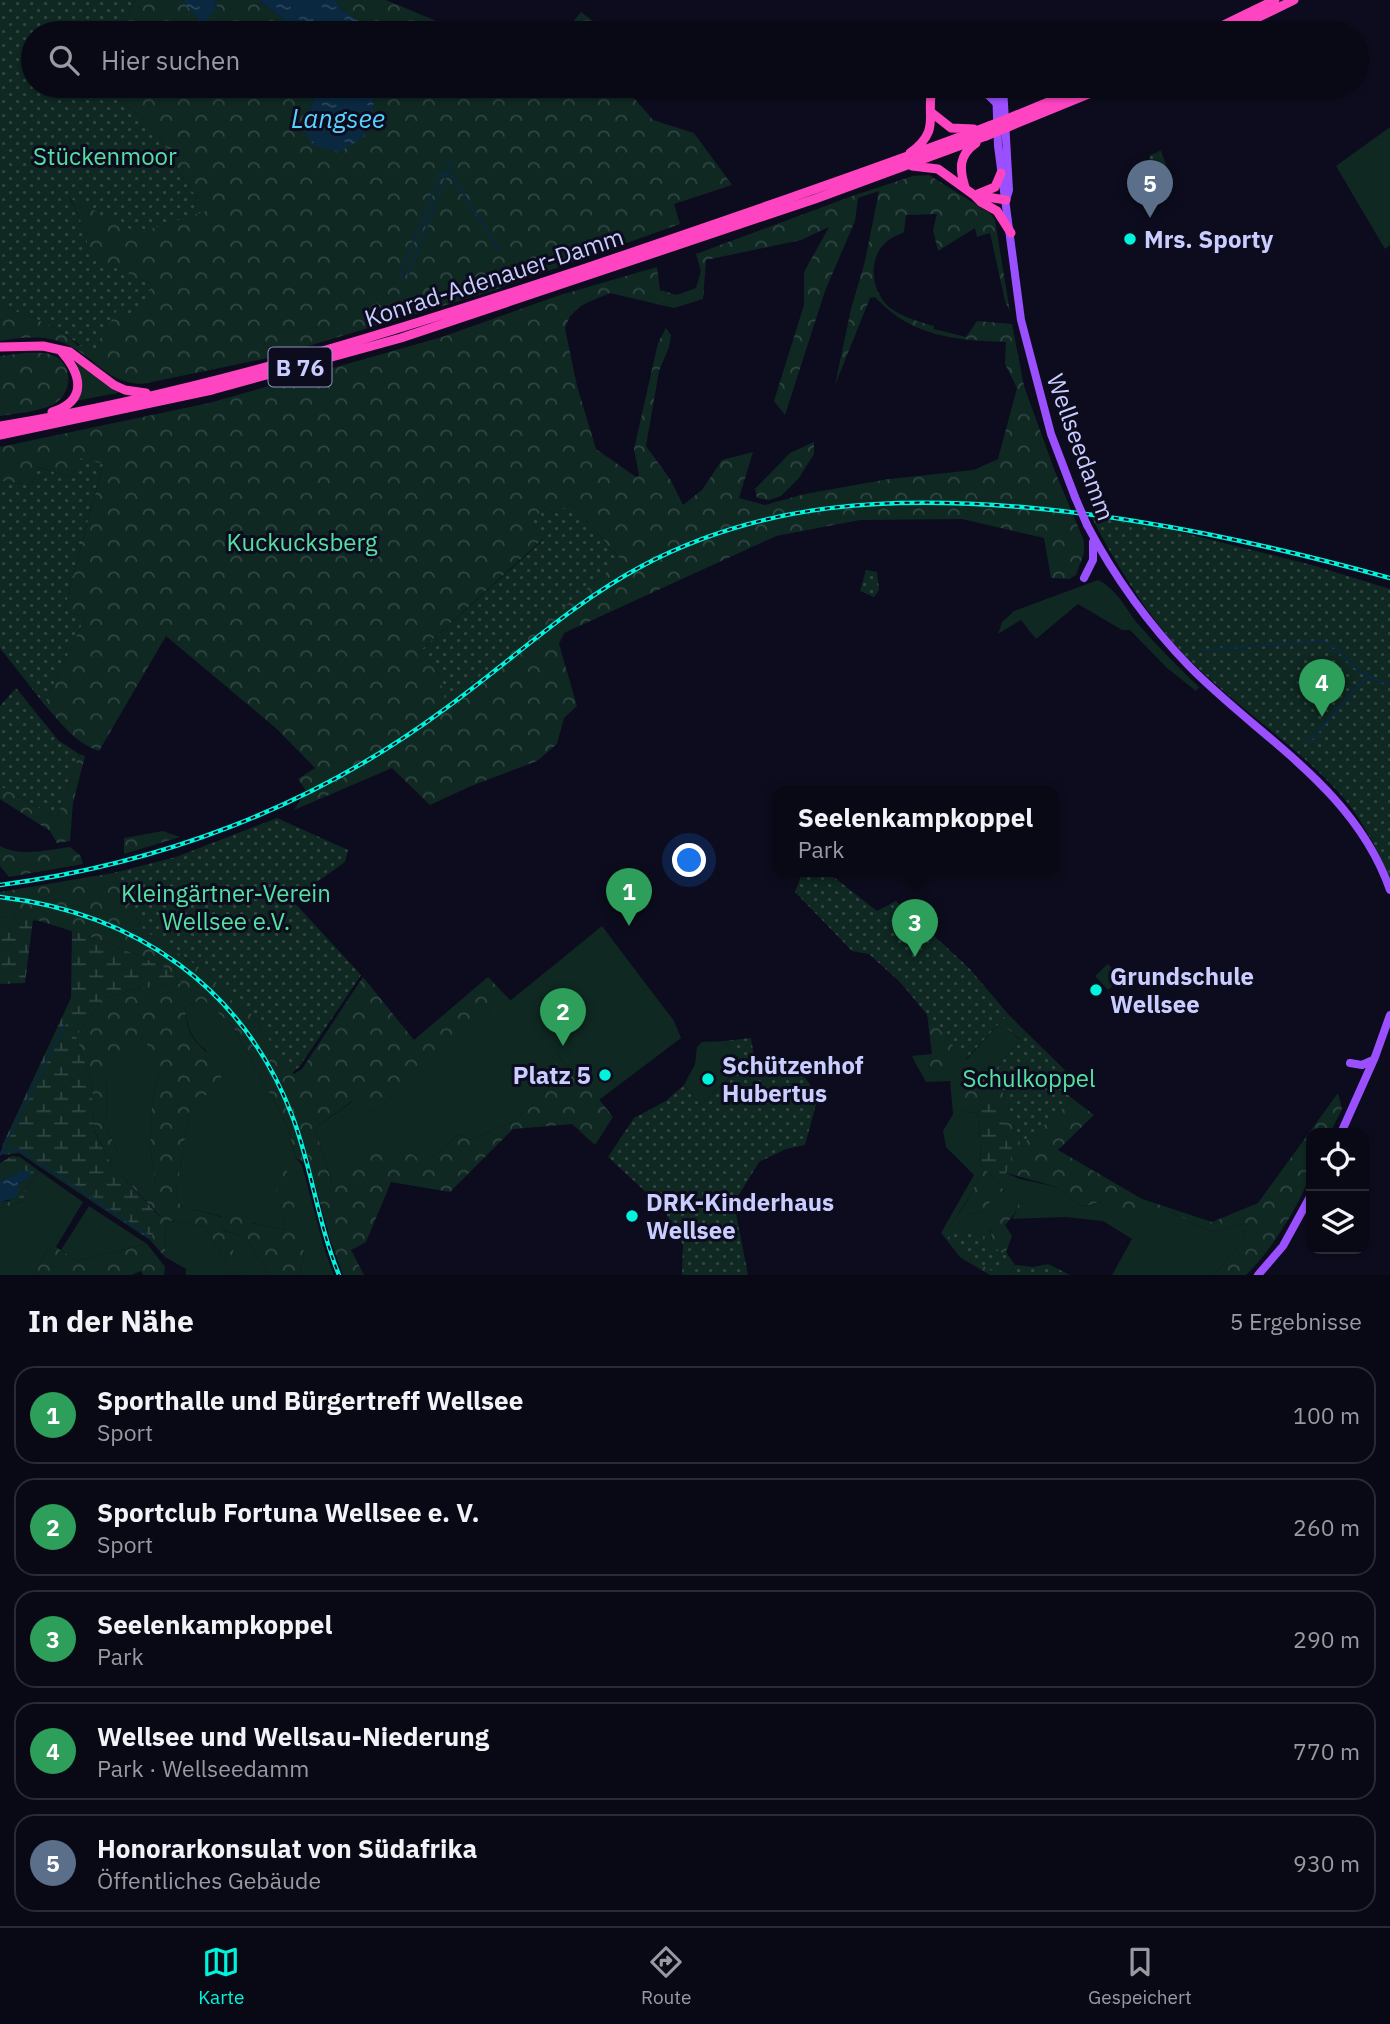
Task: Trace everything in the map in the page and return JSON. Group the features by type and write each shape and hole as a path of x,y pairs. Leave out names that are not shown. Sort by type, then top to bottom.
{"highway":[{"path":"1247,14 1265,0"},
{"path":"1232,21 1275,0"},
{"path":"1251,21 1294,0"},
{"path":"931,98 932,113 925,138 906,162 938,169 965,187 981,202 998,211 1011,233"},
{"name":"B 76","path":"1008,123 1061,98"},
{"name":"B 76","path":"986,130 1076,98"},
{"path":"932,113 951,128 986,130"},
{"path":"965,187 960,172 961,160 986,130"},
{"name":"Konrad-Adenauer-Damm","path":"0,435 212,390 379,345 775,213 986,130"},
{"name":"Konrad-Adenauer-Damm","path":"0,426 162,393 400,329 906,162"},
{"path":"974,195 995,187 1001,173"},
{"path":"974,195 1006,200"},
{"name":"B 76","path":"0,347 32,345 60,350 74,355 125,390 162,393"},
{"name":"B 76","path":"34,420 62,408 71,401 76,391 76,370 60,350"}],"main road":[{"path":"991,98 996,103"},
{"name":"Wellseedamm","path":"997,98 1001,173 1021,320 1051,434 1087,525 1129,596 1190,667 1282,747 1335,798 1373,851 1390,890"},
{"name":"Wellseedamm","path":"1000,98 1009,190 1006,200"},
{"path":"1084,578 1093,560 1092,535"},
{"path":"1343,1128 1375,1057 1390,1015"},
{"path":"1350,1063 1362,1065 1375,1057"},
{"path":"1258,1275 1283,1246 1306,1204"}],"green space":[{"name":"Stückenmoor","path":"0,0 135,0 125,21 21,21 21,98 117,98 153,126 181,175 206,211 138,233 70,198 87,235 87,254 153,285 135,318 117,310 94,355 57,329 0,305"},
{"path":"135,0 182,0 201,21 125,21"},
{"path":"215,0 258,0 286,21 205,21 217,8"},
{"path":"335,0 386,0 436,21 358,21 341,9"},
{"path":"581,12 593,21 574,21"},
{"path":"117,98 314,98 303,130 373,110 374,98 633,98 653,120 694,133 732,185 674,204 680,224 486,293 268,358 142,384 119,379 76,349 58,341 33,338 0,341 0,305 52,326 78,346 117,309 153,285 86,254 87,235 70,197 206,211 181,175 153,126"},
{"path":"1390,127 1390,245 1385,249 1336,166"},
{"path":"1161,151 1168,170 1149,178 1144,170 1150,155"},
{"name":"Kuckucksberg","path":"929,175 991,214 995,220 1010,312 1005,301 990,233 977,237 975,228 938,251 933,230 937,214 906,215 904,232 885,243 875,259 876,287 880,296 893,310 934,326 934,329 966,337 977,321 1012,324 1024,386 1084,541 1084,553 1076,575 1069,579 1051,578 1044,538 962,519 860,520 776,536 564,633 559,644 577,706 564,718 557,744 537,761 430,805 392,768 294,810 306,791 298,779 315,768 278,730 166,636 99,751 75,737 44,704 85,618 64,610 103,465 74,478 38,467 32,485 0,481 0,447 209,403 442,337 557,296 657,267 660,290 677,295 696,288 701,271 696,254 913,176","holes":["879,191 835,385 870,298 875,297 904,321 935,334 969,340 1006,342 1005,364 1017,388 998,459 974,470 889,479 805,494 765,505 739,498 753,452 722,460 702,490 683,505 670,479 646,446 659,371 669,347 671,335 666,328 658,343 634,449 639,475 636,477 596,449 577,386 565,328 570,316 582,305 610,293 674,308 703,299 706,260 801,240 829,227 804,272 804,305 774,401 785,415 825,291 855,221 858,198","571,504 621,560 446,703 439,674 420,651 543,539 544,533 532,521 546,507 554,514"]},
{"path":"46,353 59,359 67,371 68,386 60,399 48,407 0,416 0,356"},
{"path":"76,361 119,392 75,401 81,381"},
{"path":"814,442 814,454 799,478 781,496 769,500 757,498 755,489 790,453"},
{"path":"81,458 103,464 64,610 85,618 44,704 0,648 0,481 32,485 37,467 74,478"},
{"path":"571,504 621,560 446,704 439,674 420,651 543,540 543,533 531,521 546,507 554,514"},
{"path":"1092,518 1152,525 1312,565 1390,589 1390,879 1363,825 1342,796 1309,763 1203,673 1170,639 1127,580"},
{"path":"866,570 877,572 879,590 874,597 860,591"},
{"path":"1098,580 1116,594 1145,632 1199,687 1196,691 1167,668 1130,630 1122,630 1078,604 1036,639 1021,620 998,634 1002,622 1014,611"},
{"path":"16,688 58,740 79,754 57,818 0,786 0,706"},
{"path":"79,754 85,756 73,803 70,841 57,843 50,831 0,799 0,786 57,818"},
{"name":"Kleingärtner-Verein Wellsee e.V.","path":"277,818 348,850 345,862 292,900 361,975 300,1066 292,1073 250,1012 241,1010 208,973 144,930 113,873 176,857"},
{"path":"163,831 180,837 124,854 124,838"},
{"path":"0,846 25,852 70,847 80,855 83,864 9,877 0,866"},
{"path":"113,873 144,930 208,973 241,1010 250,1012 294,1074 302,1069 363,977 414,1040 488,977 511,1001 375,1111 352,1101 315,1128 332,1184 362,1150 404,1148 425,1164 459,1134 470,1140 511,1123 540,1099 556,1078 557,1054 576,1078 580,1075 613,1117 595,1145 572,1124 513,1129 450,1192 391,1182 366,1242 351,1250 364,1275 343,1275 310,1166 296,1158 287,1125 232,1025 202,999 185,1007 187,1022 195,1040 217,1065 222,1082 214,1093 191,1099 176,1195 181,1206 222,1217 244,1205 251,1223 286,1230 271,1166 286,1167 304,1253 300,1275 270,1275 246,1238 221,1229 247,1275 233,1275 205,1227 166,1220 165,1257 150,1240 160,1216 111,1164 94,1130 92,1083 76,1036 103,999 131,990 181,983 162,966 106,942 40,921 0,917 0,892","holes":["144,1036 159,1077 151,1115 151,1144 156,1183 151,1190 119,1154 106,1127 107,1073"]},
{"path":"801,877 834,877 877,911 896,901 969,968 1008,1014 965,1060 900,982 869,954 852,951 795,892"},
{"path":"0,917 33,920 25,983 0,984"},
{"path":"602,926 674,1021 681,1038 599,1100 580,1076 576,1078 558,1055 556,1078 540,1099 511,1123 470,1140 459,1134 425,1164 332,1184 315,1128 353,1101 375,1111"},
{"path":"72,931 162,966 182,983 131,990 103,999 76,1036 92,1083 94,1131 111,1164 160,1217 150,1240 19,1153 4,1155 2,1146 71,998"},
{"path":"1108,964 1121,978 1108,990 1095,976"},
{"path":"202,999 232,1025 287,1125 296,1158 302,1165 334,1275 300,1275 304,1253 272,1167 286,1230 181,1206 176,1195 191,1098 214,1093 206,1050 188,1026 185,1007"},
{"path":"927,1014 966,1060 938,1072 927,1066 917,1066 912,1056 932,1054"},
{"path":"1008,1014 1026,1032 995,1070 1021,1145 1073,1099 1094,1115 1058,1150 1142,1199 1212,1222 1258,1203 1306,1137 1306,1186 1274,1241 1246,1275 1213,1275 1243,1242 1247,1223 1213,1232 1163,1209 1139,1211 1131,1220 1109,1211 1099,1202 1082,1207 1057,1187 1006,1173 995,1097 977,1113 964,1111 962,1106 965,1079 977,1075 1020,1039 1003,1025 973,1057 966,1060"},
{"path":"1003,1024 1020,1040 976,1076 965,1079 964,1111 977,1113 981,1166 978,1166 974,1189 952,1224 967,1215 985,1210 991,1198 1020,1179 1057,1187 1082,1207 1099,1202 1109,1211 1163,1209 1213,1232 1247,1223 1243,1242 1213,1275 1112,1275 1132,1239 1103,1221 1064,1217 1012,1219 1020,1206 990,1230 992,1242 949,1236 945,1238 941,1233 974,1175 946,1147 943,1131 953,1114 950,1081 926,1082 917,1066 927,1066 938,1072 972,1057"},
{"name":"Schulkoppel","path":"1026,1032 1069,1074 1058,1087 1073,1099 1021,1146 995,1070"},
{"path":"145,1035 159,1077 151,1115 151,1144 156,1183 151,1191 119,1154 106,1127 107,1073"},
{"path":"751,1038 754,1057 761,1067 796,1071 818,1097 805,1145 786,1149 759,1162 734,1203 748,1275 682,1275 683,1245 663,1208 608,1157 634,1118 666,1101 684,1085 701,1105 744,1064 724,1041"},
{"name":"Schützenhof Hubertus","path":"724,1041 744,1063 701,1105 684,1085 695,1064 697,1047 702,1042"},
{"path":"1338,1093 1342,1109 1332,1128 1313,1128"},
{"path":"995,1096 1013,1152 1006,1173 1020,1179 1004,1190 981,1166 977,1113"},
{"path":"12,1156 20,1157 39,1171 27,1187 23,1202 0,1208 0,1202 9,1201 19,1184 29,1178 24,1170 0,1181 0,1163"},
{"path":"978,1166 988,1172 1004,1190 992,1198 985,1210 967,1215 965,1220 951,1224 974,1190"},
{"path":"39,1171 83,1202 56,1247 49,1247 34,1275 0,1275 0,1208 23,1202 27,1187"},
{"path":"1006,1200 1018,1203 1020,1207 1005,1225 1012,1236 1006,1252 1015,1265 1008,1275 990,1275 961,1258 945,1238 969,1232 980,1234 992,1241 990,1226"},
{"path":"89,1206 147,1244 77,1261 61,1250"},
{"path":"166,1220 205,1227 233,1275 186,1275 186,1269 165,1257"},
{"path":"220,1229 246,1238 270,1275 247,1275"},
{"path":"968,1231 1007,1256 996,1273 965,1256 949,1236"},
{"path":"147,1244 165,1267 164,1275 143,1275 141,1271 131,1275 34,1275 49,1247 56,1247 77,1261"},
{"path":"1048,1264 1070,1275 1008,1275 1015,1265 1033,1267"}],"water":[{"path":"182,0 215,0 217,8 206,21 200,21"},
{"name":"Langsee","path":"258,0 335,0 341,9 359,21 286,21"},
{"name":"Langsee","path":"314,98 374,98 373,110 363,138 339,152 314,146 303,130"},
{"path":"24,1170 31,1170 29,1178 19,1184 19,1192 15,1198 0,1202 0,1181"}],"waterway":[{"path":"408,275 453,158"},
{"path":"401,279 401,272 441,172 453,177 500,251"},
{"path":"1202,650 1323,641 1334,647 1363,673 1390,684"},
{"path":"1308,743 1367,676"},
{"path":"0,1155 65,1024"},
{"path":"1,1154 15,1148 34,1158"},
{"path":"38,1164 43,1164 150,1237"}],"railway":[{"path":"0,885 118,862 175,846 287,803 392,745 467,693 564,616 615,581 688,545 734,528 780,516 875,504 1022,507 1116,518 1208,534 1390,578"},
{"path":"0,897 49,906 96,920 139,939 179,964 214,995 246,1030 272,1072 293,1118 339,1275"}],"place":[{"name":"Honorarkonsulat von Südafrika","path":"1150,218"},
{"name":"Mrs. Sporty","path":"1130,239"},
{"name":"Wellsee und Wellsau-Niederung","path":"1322,717"},
{"name":"Sporthalle und Bürgertreff Wellsee","path":"629,926"},
{"name":"Seelenkampkoppel","path":"915,957"},
{"name":"Grundschule Wellsee","path":"1096,990"},
{"name":"Sportclub Fortuna Wellsee e. V.","path":"563,1046"},
{"name":"Platz 5","path":"605,1075"},
{"name":"Schützenhof Hubertus","path":"708,1079"},
{"name":"DRK-Kinderhaus Wellsee","path":"632,1216"}]}
